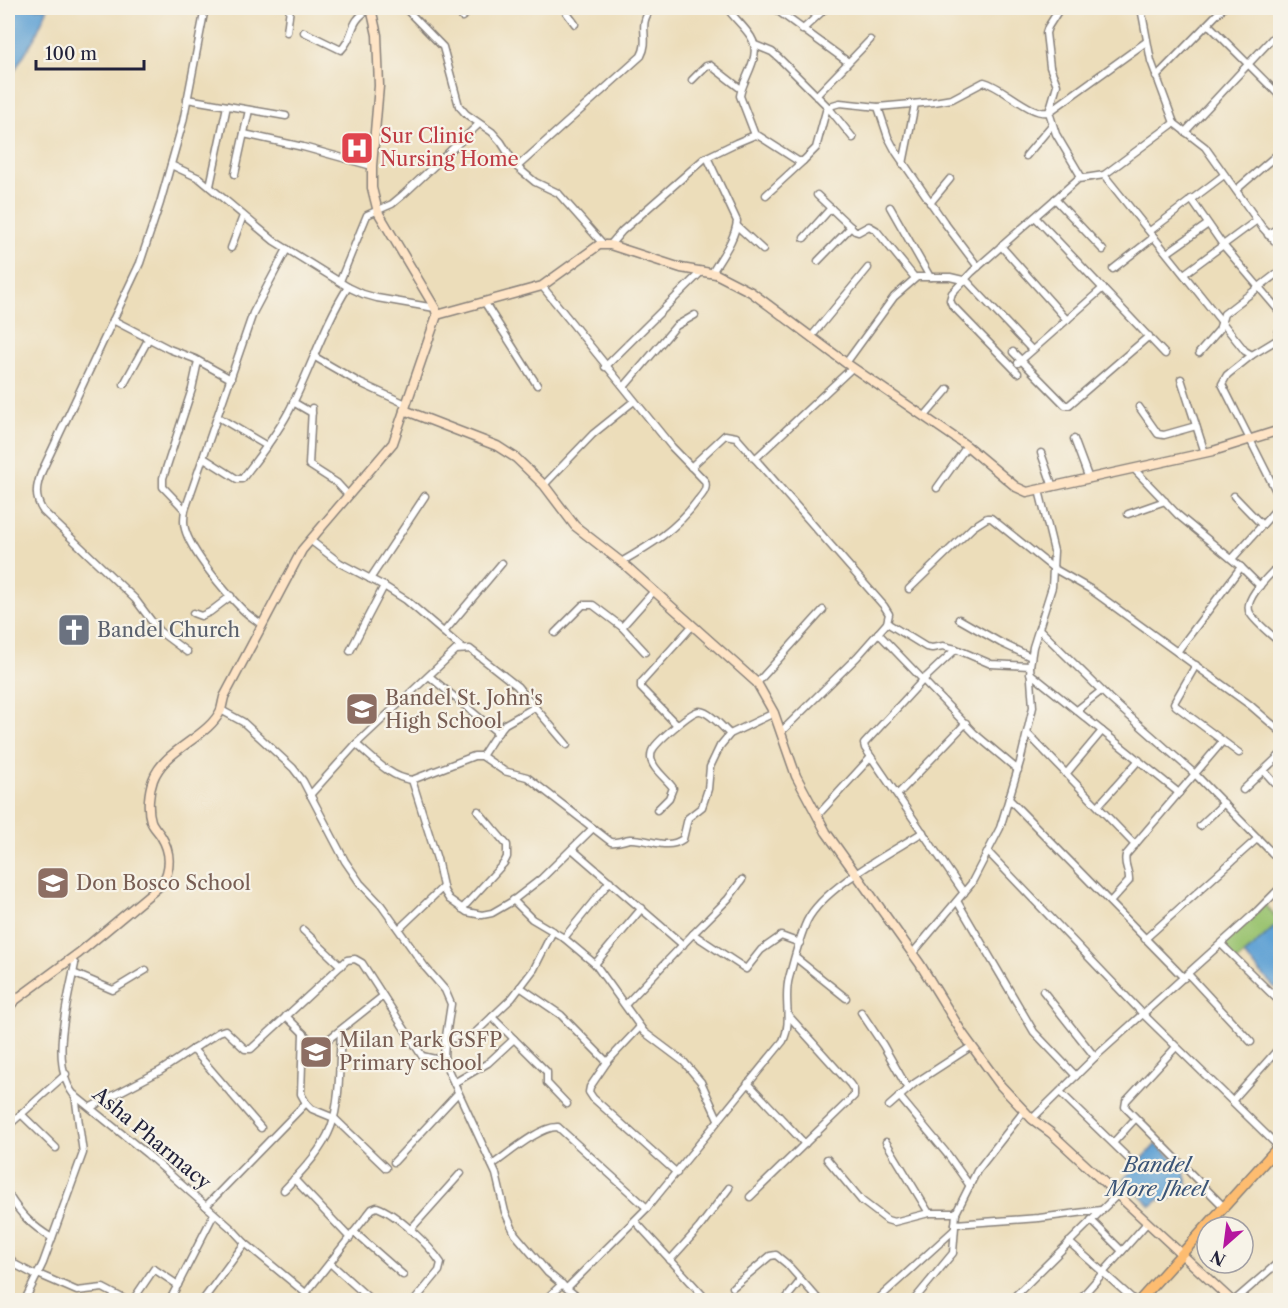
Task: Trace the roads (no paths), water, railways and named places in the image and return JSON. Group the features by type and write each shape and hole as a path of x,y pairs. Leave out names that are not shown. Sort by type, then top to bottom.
{"main road":[{"path":"1140,1300 1280,1146"}],"street":[{"path":"187,652 159,631 135,599 43,511 36,494 42,471 140,263 171,165 205,8"},
{"path":"287,32 290,8"},
{"path":"8,1009 14,1001 71,959 162,885 169,873 169,864 165,844 149,814 153,779 168,758 213,721 221,710 224,697 302,550 393,443 436,311 378,212 372,188 379,86 377,35 370,8 358,16 341,50 304,32"},
{"path":"405,8 442,47 459,106 466,114 492,132 517,167 535,182 558,193 607,245"},
{"path":"462,17 474,8"},
{"path":"563,8 575,24"},
{"path":"727,8 744,27 755,45 772,52 828,108 853,138"},
{"path":"774,8 848,62"},
{"path":"802,30 826,8"},
{"path":"1060,8 1048,27 1047,33 1050,67 1057,85 1049,112 1052,126 1082,178"},
{"path":"1141,8 1146,42 1156,77 1174,123 1205,147 1268,235 1281,247"},
{"path":"1156,77 1223,8"},
{"path":"517,167 642,56 645,42 643,24 649,9"},
{"path":"1208,24 1281,96"},
{"path":"1185,132 1281,30"},
{"path":"816,96 870,40"},
{"path":"828,108 840,103 878,107 952,99 984,82 998,87 1036,111 1049,112 1146,42"},
{"path":"755,45 753,60 741,89 741,100 755,135"},
{"path":"692,81 706,66 710,65 741,89"},
{"path":"187,99 286,116"},
{"path":"903,164 915,104"},
{"path":"210,186 227,106"},
{"path":"878,107 892,145 903,164 978,267"},
{"path":"766,195 816,148 828,108"},
{"path":"235,174 249,110"},
{"path":"340,281 367,215 378,212 405,194 479,123"},
{"path":"1018,374 952,305 950,300 952,293 1001,246 1082,178 1104,175 1174,123"},
{"path":"1026,156 1052,126"},
{"path":"244,134 372,166"},
{"path":"607,245 707,157 755,135 798,161 803,161"},
{"path":"1236,190 1281,152"},
{"path":"605,367 707,272 736,226 737,221 707,157"},
{"path":"171,165 187,171 210,186 274,242 348,287 377,298 436,311 485,303 542,286 599,245 607,245 681,268 707,272 751,292 849,366 967,446 1016,487 1027,492 1205,453 1281,430"},
{"path":"1113,269 1191,199 1224,174"},
{"path":"1104,175 1245,351 1252,355"},
{"path":"930,203 950,179"},
{"path":"817,195 858,232 869,226 876,230 915,278"},
{"path":"1055,199 1103,250"},
{"path":"1191,199 1223,245 1281,312"},
{"path":"890,207 930,277"},
{"path":"804,238 831,208"},
{"path":"231,248 243,216"},
{"path":"1035,217 1165,354"},
{"path":"1184,274 1257,220"},
{"path":"1167,254 1208,224"},
{"path":"736,226 763,250"},
{"path":"1268,235 1281,226"},
{"path":"818,261 850,227"},
{"path":"1001,246 1067,320"},
{"path":"262,625 244,612 195,550 185,531 184,522 185,510 253,313 287,249"},
{"path":"811,337 868,268"},
{"path":"1199,353 1219,330 1221,320 1229,309 1281,271"},
{"path":"754,459 849,366 894,297 915,278 950,277 964,280 1032,350"},
{"path":"542,286 605,367 707,485 685,518 659,540 621,562"},
{"path":"204,458 237,479 242,479 267,446 293,402 315,357 331,316 348,287"},
{"path":"1012,368 1103,288"},
{"path":"485,303 537,385"},
{"path":"624,387 676,326 695,315"},
{"path":"113,320 231,379"},
{"path":"1281,328 1278,334 1280,338 1252,355 1227,375 1222,384 1281,499"},
{"path":"1013,352 1065,405 1069,405 1149,336"},
{"path":"124,384 149,338"},
{"path":"315,357 405,407 497,446 516,458 544,485 575,525 621,562 758,683 774,713 796,776 826,832 912,954 972,1046 1001,1086 1032,1119 1051,1133 1181,1255 1233,1300 1281,1261"},
{"path":"185,510 163,487 163,478 190,396 198,361"},
{"path":"1182,379 1205,453"},
{"path":"924,417 948,389"},
{"path":"544,485 593,434 634,401"},
{"path":"293,402 312,410 309,465 337,483 348,495"},
{"path":"1138,407 1158,434 1164,435 1196,426"},
{"path":"218,417 267,446"},
{"path":"691,467 725,435 736,437 889,614 887,623 878,633 781,732"},
{"path":"1074,439 1089,479"},
{"path":"938,488 967,446"},
{"path":"1041,453 1053,487"},
{"path":"1134,469 1178,515 1232,559 1260,586"},
{"path":"912,954 971,884 1000,828 1018,770 1033,707 1031,657 1052,587 1054,551 1039,490"},
{"path":"370,579 425,496"},
{"path":"1234,496 1262,525"},
{"path":"1128,514 1165,501"},
{"path":"1232,559 1281,505"},
{"path":"909,589 973,527 987,518 997,522 1053,568 1090,589 1196,665 1281,731"},
{"path":"310,540 340,563 406,600 463,649"},
{"path":"444,632 502,563"},
{"path":"1281,564 1253,594 1248,604 1250,612 1281,643"},
{"path":"1177,652 1241,567"},
{"path":"350,651 384,586"},
{"path":"622,627 654,591"},
{"path":"193,613 201,616 210,612 231,596"},
{"path":"555,633 583,605 589,604 622,627 645,652"},
{"path":"758,683 824,610"},
{"path":"959,619 1031,657"},
{"path":"887,623 926,647 943,646 991,664 1030,670 1179,793"},
{"path":"677,725 641,688 641,683 693,625"},
{"path":"1039,629 1101,691 1195,774 1281,861"},
{"path":"878,633 966,723 1018,770"},
{"path":"310,795 356,744 456,650 470,649 517,686 567,745"},
{"path":"956,649 923,680 864,744 964,893"},
{"path":"1196,665 1174,703 1239,753"},
{"path":"429,676 498,733"},
{"path":"1077,710 1101,691"},
{"path":"482,756 505,724 535,707"},
{"path":"221,710 243,722 283,757 303,781 345,861 445,990 451,1014 444,1056 458,1093 496,1174 505,1212 515,1234 548,1273 581,1300"},
{"path":"657,810 669,798 673,788 652,762 650,755 652,749 677,725 699,711 705,713 730,734"},
{"path":"356,744 393,774 412,780 474,756 482,756 504,771 527,777 611,842 633,839 663,845 676,843 683,839 688,818 702,807 708,789 713,758 730,734 774,713"},
{"path":"898,794 966,723"},
{"path":"1066,774 1102,731"},
{"path":"1027,733 1135,845"},
{"path":"1110,902 1129,881 1130,876 1124,861 1126,855 1222,742"},
{"path":"1244,790 1281,755"},
{"path":"817,816 871,757"},
{"path":"1098,806 1139,760"},
{"path":"1264,771 1281,789"},
{"path":"412,780 437,859 443,887 449,899 466,912 482,915 492,913 513,900 542,878 593,828"},
{"path":"1009,799 1145,939 1186,976 1251,1042"},
{"path":"1200,826 1224,803"},
{"path":"462,909 504,863 508,850 507,844 478,811"},
{"path":"544,1300 564,1286 647,1208 783,1041 789,1026 789,980 808,920 820,902 856,874 922,832"},
{"path":"1145,939 1258,838"},
{"path":"572,849 683,945"},
{"path":"988,852 1143,1014 1280,1146"},
{"path":"625,1005 729,899 742,880"},
{"path":"564,938 610,881"},
{"path":"399,929 443,887"},
{"path":"1032,1119 1095,1057 1281,888"},
{"path":"513,900 532,919 564,938 595,964 640,1027 684,1062 700,1082 718,1119"},
{"path":"957,901 1034,1032 1076,1076"},
{"path":"595,964 642,908"},
{"path":"303,930 341,966"},
{"path":"445,1040 474,1034 512,998 534,969 553,932"},
{"path":"693,934 746,969 761,950 781,936 800,943"},
{"path":"1221,944 1281,1002"},
{"path":"796,958 846,998"},
{"name":"Asha Pharmacy","path":"71,959 75,964 60,1044 68,1087 74,1095 91,1107 206,1206 245,1243 314,1300"},
{"path":"91,1107 160,1071 225,1030 244,1049 251,1049 347,960 358,960 422,1056 435,1059 444,1056"},
{"path":"73,973 112,990 146,970"},
{"path":"520,987 561,1015 607,1062"},
{"path":"1043,991 1095,1057"},
{"path":"286,1016 316,1046 320,1046 383,996"},
{"path":"861,1012 908,1089"},
{"path":"750,1197 854,1096 854,1090 850,1084 788,1014"},
{"path":"492,1017 547,1072 547,1083 567,1104"},
{"path":"640,1027 607,1062 590,1087 590,1092 592,1098 677,1173"},
{"path":"284,1190 305,1168 330,1129 334,1118 340,1031"},
{"path":"303,1033 301,1094 306,1103 334,1118 386,1168"},
{"path":"454,1083 488,1063 514,1039"},
{"path":"889,1106 942,1063 972,1046"},
{"path":"1176,1047 1125,1101 1125,1107 1224,1207"},
{"path":"1232,1101 1281,1047"},
{"path":"193,1049 261,1128"},
{"path":"8,1126 66,1074"},
{"path":"748,1083 806,1144"},
{"path":"1060,1092 1129,1159"},
{"path":"394,1162 458,1093"},
{"path":"25,1300 52,1238 83,1153 74,1095"},
{"path":"899,1096 948,1155 970,1186"},
{"path":"206,1206 306,1103"},
{"path":"914,1300 953,1253 956,1213 977,1171 1024,1111"},
{"path":"21,1114 56,1148"},
{"path":"1113,1143 1135,1119"},
{"path":"492,1166 540,1132 558,1127 647,1208"},
{"path":"886,1142 929,1212"},
{"path":"827,1159 861,1201 887,1220 894,1222 929,1212 956,1213"},
{"path":"410,1230 461,1173"},
{"path":"294,1179 352,1235 403,1275"},
{"path":"670,1260 699,1228 729,1188"},
{"path":"8,1194 18,1211 30,1224 52,1238"},
{"path":"1011,1300 1117,1195"},
{"path":"306,1293 372,1209 377,1207 385,1210 410,1230 441,1263 439,1271 415,1300"},
{"path":"877,1300 954,1227 1101,1210"},
{"path":"170,1300 214,1214"},
{"path":"1091,1220 1122,1251"},
{"path":"635,1221 707,1300"},
{"path":"1079,1300 1147,1223"},
{"path":"1069,1242 1134,1300"},
{"path":"203,1300 245,1243"},
{"path":"733,1287 770,1256 776,1255 819,1300"},
{"path":"8,1256 16,1265 77,1290 103,1288 126,1300"},
{"path":"330,1263 371,1300"},
{"path":"133,1300 154,1269 178,1285"},
{"path":"785,1300 801,1280"}],"water":[{"path":"8,8 48,8 35,37 8,81"},
{"path":"1280,922 1280,983 1275,988 1244,955"},
{"name":"Bandel More Jheel","path":"1156,1144 1185,1172 1187,1184 1168,1201 1160,1199 1151,1206 1124,1179"}],"place":[{"name":"Sur Clinic Nursing Home","path":"357,148"},
{"name":"Bandel Church","path":"74,630"},
{"name":"Bandel St. John's High School","path":"362,709"},
{"name":"Don Bosco School","path":"53,883"},
{"name":"Milan Park GSFP Primary school","path":"316,1052"}]}
